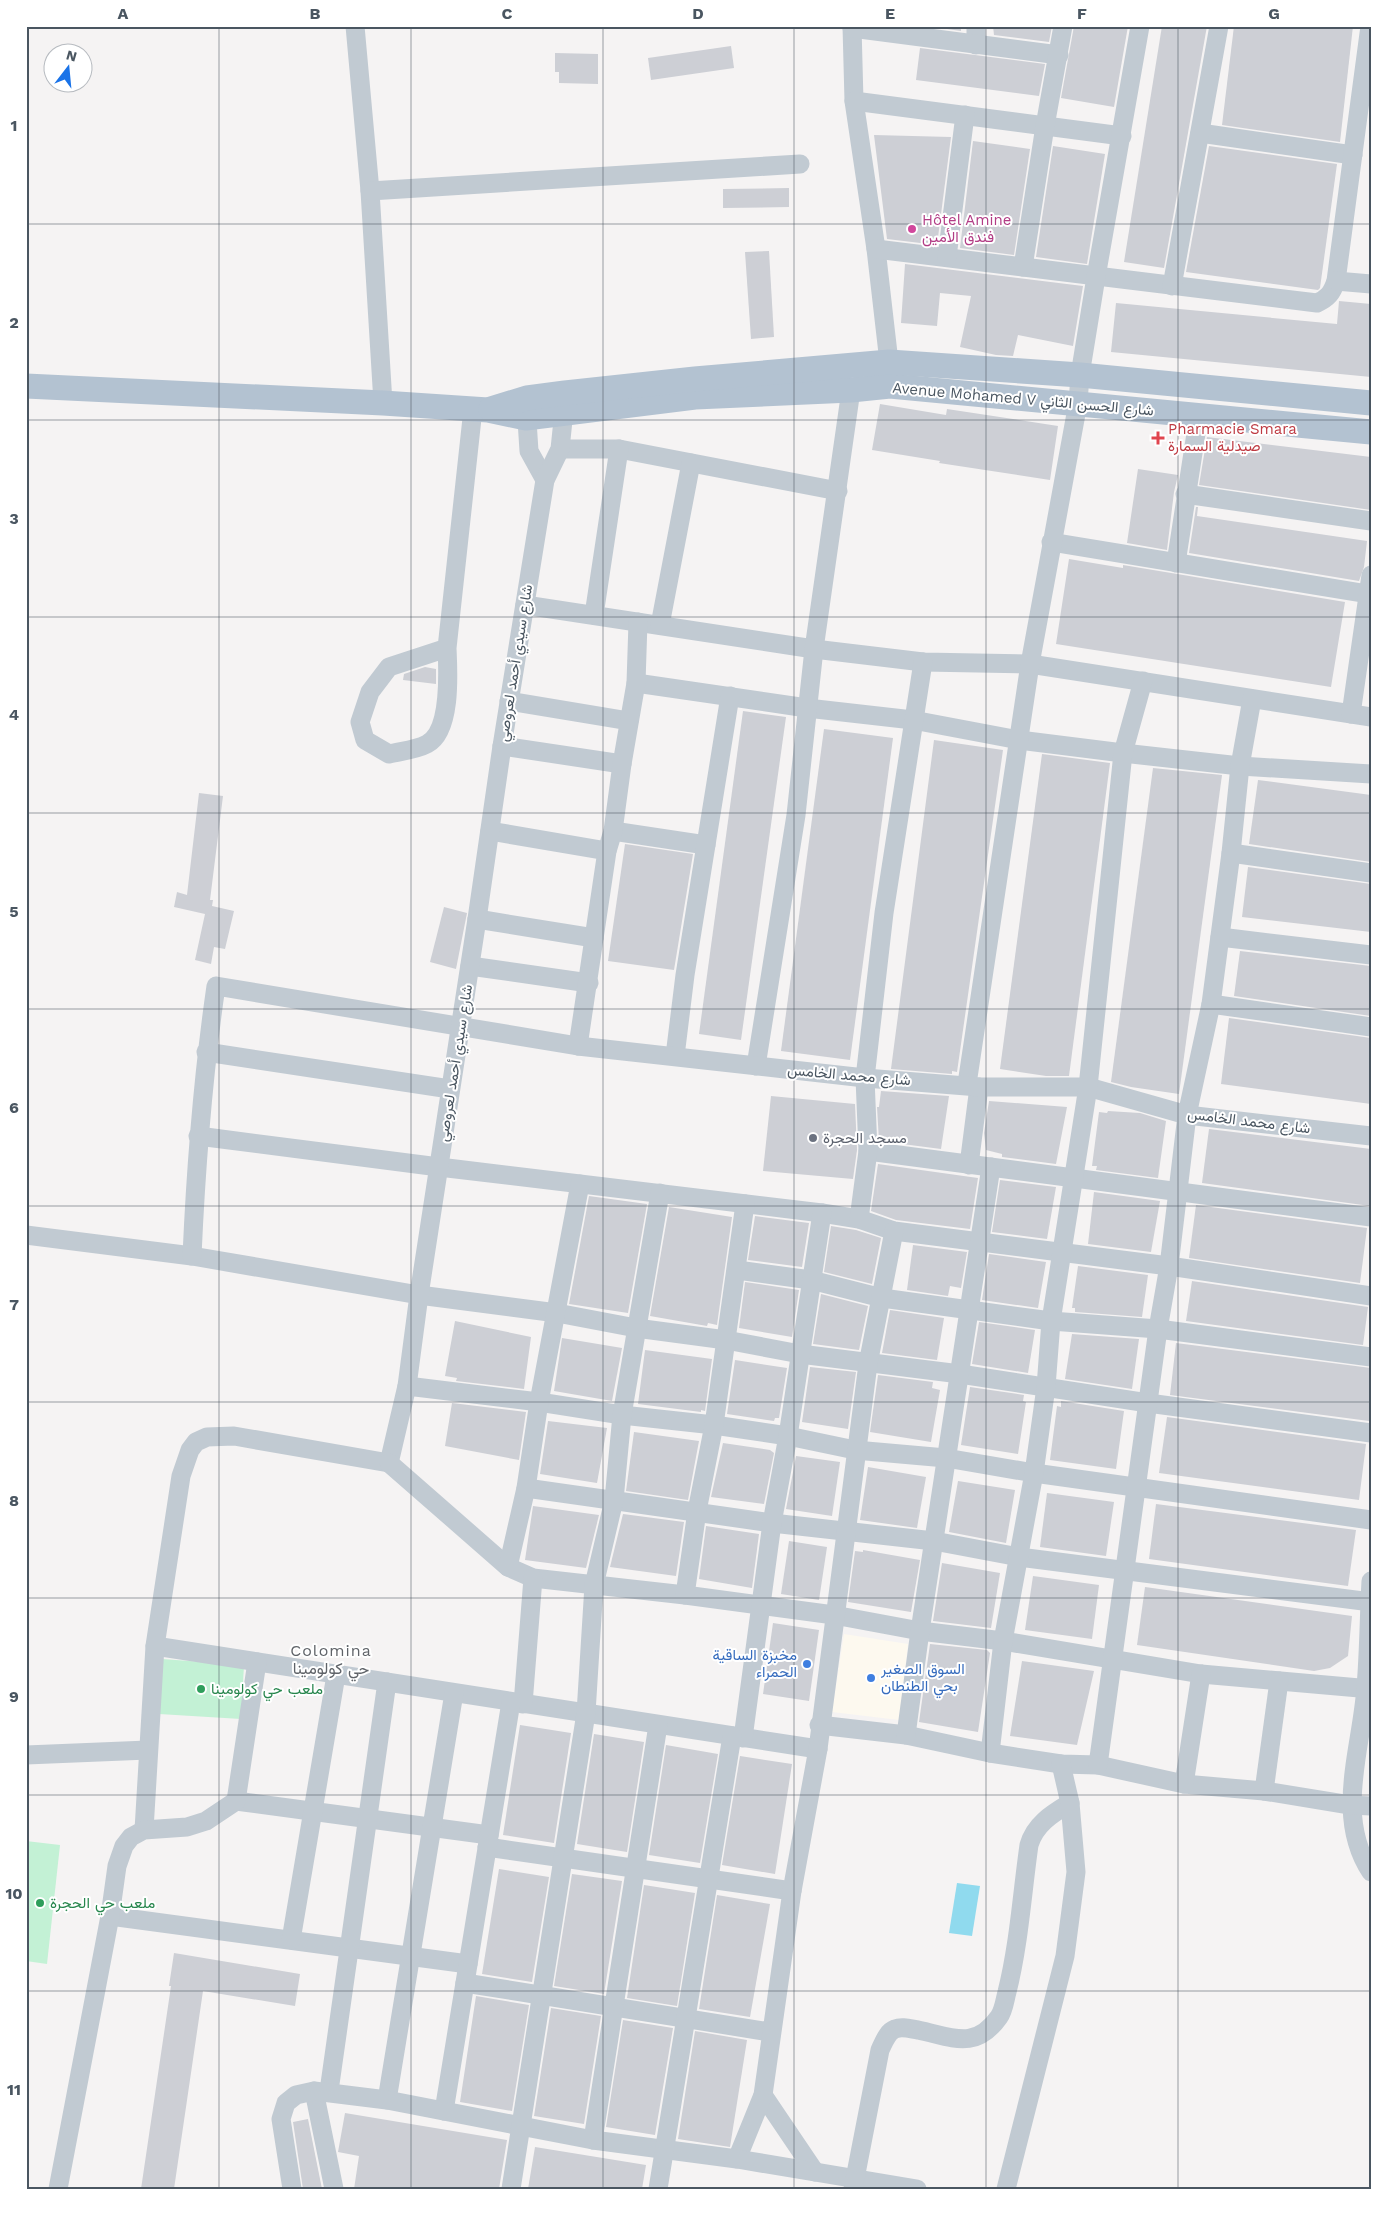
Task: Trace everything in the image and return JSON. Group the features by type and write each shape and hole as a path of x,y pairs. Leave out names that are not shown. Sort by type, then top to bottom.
{"main road":[{"name":"Avenue Mohamed V شارع الحسن الثاني","path":"481,409 526,408 565,403 695,379 889,362 1080,375 1371,403"},
{"path":"28,386 481,409"},
{"name":"Avenue Mohamed V شارع الحسن الثاني","path":"565,403 851,390 890,386 1199,414 1371,432"}],"street":[{"path":"354,26 370,191 383,403"},
{"path":"1023,267 1045,126 1064,26"},
{"path":"969,1165 973,1085 1030,664 1078,403 1080,375 1096,277 1140,26"},
{"path":"1172,286 1219,26"},
{"path":"876,249 1317,303 1332,292 1336,281 1353,155 1366,95 1370,26"},
{"path":"889,362 876,249 854,101 852,27 976,35 1059,55"},
{"path":"854,101 1122,136"},
{"path":"947,257 965,115"},
{"path":"1200,133 1353,155"},
{"path":"370,191 800,164"},
{"path":"1336,281 1371,284"},
{"path":"756,1066 796,815 814,650 851,390"},
{"name":"شارع سيدي أحمد لعروصي","path":"389,1463 407,1386 459,1028 545,480 560,449 565,403"},
{"path":"526,408 529,451 545,480"},
{"path":"447,648 389,667 370,692 360,722 365,740 389,754 428,744 441,728 448,686 447,648 481,409"},
{"path":"1176,563 1199,414"},
{"path":"560,449 619,450 838,491"},
{"path":"594,615 619,450"},
{"path":"660,625 691,463"},
{"path":"1186,494 1371,521"},
{"path":"1051,542 1368,594"},
{"path":"1351,714 1371,575"},
{"path":"525,605 814,650 923,662 1030,664 1371,717"},
{"path":"578,1046 589,983 607,851 614,832 622,764 636,683 638,622"},
{"path":"859,1219 868,1151 864,1078 884,913 923,662"},
{"path":"990,1753 1003,1641 1034,1473 1046,1387 1051,1321 1088,1087 1123,753 1143,682"},
{"path":"636,683 807,708 913,720 1019,740 1123,753 1240,766 1371,774"},
{"path":"675,1056 730,696"},
{"path":"1098,1765 1158,1329 1169,1266 1187,1114 1211,1004 1231,853 1240,766 1252,699"},
{"path":"509,701 629,721"},
{"path":"502,746 622,764"},
{"path":"490,830 607,851"},
{"path":"614,832 706,845"},
{"path":"1231,853 1371,873"},
{"path":"477,919 594,938"},
{"path":"1220,937 1371,955"},
{"path":"470,966 589,983"},
{"name":"شارع محمد الخامس","path":"206,1052 216,986 459,1028 578,1046 864,1078 973,1085 1088,1087 1187,1114 1371,1136"},
{"path":"1211,1004 1371,1027"},
{"path":"192,1256 198,1136 206,1052 450,1089"},
{"path":"198,1136 822,1213 859,1219 894,1231 1169,1266 1371,1296"},
{"path":"868,1151 1074,1180 1371,1217"},
{"path":"906,1735 920,1631 991,1168"},
{"path":"508,1568 526,1488 539,1402 558,1313 580,1184"},
{"path":"511,2189 586,1713 594,1585 614,1500 622,1415 660,1193"},
{"path":"685,1594 697,1512 714,1425 745,1204"},
{"path":"658,2189 708,1878 737,1737 760,1606 822,1213"},
{"path":"737,2159 763,2094 770,2032 792,1890 818,1749 819,1725 868,1364 894,1231"},
{"path":"26,1236 192,1256 419,1295 558,1313 636,1328 726,1340 868,1364 960,1374 1148,1403 1371,1433"},
{"path":"737,1270 811,1280 882,1298 1051,1321 1158,1329 1371,1357"},
{"path":"407,1386 539,1402 622,1415 714,1425 788,1436 855,1450 946,1458 1034,1473 1136,1485 1371,1520"},
{"path":"144,1830 155,1646 181,1476 190,1450 196,1442 207,1437 234,1436 389,1463 508,1568 533,1578 685,1594 834,1615 920,1631 1003,1641 1202,1674 1369,1689"},
{"path":"526,1488 772,1523 934,1542 1019,1557 1125,1569 1370,1602"},
{"path":"444,2111 488,1841 517,1703 533,1578"},
{"path":"1371,1581 1369,1689 1350,1805 1356,1840 1364,1862 1371,1872"},
{"path":"155,1646 818,1749"},
{"path":"236,1801 257,1662"},
{"path":"1184,1784 1202,1674"},
{"path":"291,1940 336,1675"},
{"path":"1264,1791 1280,1680"},
{"path":"334,2189 321,2091 349,1948 387,1682"},
{"path":"387,2100 454,1693"},
{"path":"593,2140 658,1724"},
{"path":"819,1725 906,1735 990,1753 1061,1764 1098,1765 1184,1784 1264,1791 1350,1805 1371,1806"},
{"path":"26,1755 148,1750"},
{"path":"1006,2189 1065,1956 1076,1872 1070,1803 1061,1764"},
{"path":"58,2189 110,1916 117,1866 124,1846 131,1837 144,1830 187,1828 206,1821 236,1801 432,1827 563,1858 792,1890"},
{"path":"854,2183 880,2050 888,2034 896,2029 905,2028 956,2038 979,2038 989,2030 1001,2015 1010,1976 1023,1897 1028,1845 1044,1820 1070,1803"},
{"path":"110,1916 468,1964"},
{"path":"465,1983 684,2020 770,2032"},
{"path":"292,2189 281,2119 286,2103 296,2095 321,2091 387,2100 593,2140 737,2159 815,2172 854,2183 917,2189"},
{"path":"763,2094 815,2172"}],"shaded area":[{"name":"السوق الصغير بحي الطنطان","path":"844,1634 908,1644 899,1720 832,1712"}],"green space":[{"name":"ملعب حي كولومينا","path":"162,1659 244,1665 241,1719 159,1714"},
{"name":"ملعب حي الحجرة","path":"26,1841 60,1845 47,1964 26,1961"}],"water":[{"path":"957,1883 980,1886 972,1936 949,1933"}],"building":[{"path":"926,26 961,26 961,31"},
{"path":"993,26 1052,26 1049,42 994,35"},
{"path":"1074,26 1128,26 1114,107 1061,98"},
{"path":"1162,26 1207,26 1164,268 1124,262"},
{"path":"1234,26 1353,26 1340,142 1222,125"},
{"path":"731,46 734,68 651,80 648,58"},
{"path":"920,48 1045,64 1039,96 916,80"},
{"path":"555,53 598,54 598,84 559,83 559,72 555,72"},
{"path":"874,135 951,137 937,245 887,239"},
{"path":"973,141 1030,149 1014,255 960,248"},
{"path":"1053,146 1105,154 1087,264 1036,257"},
{"path":"1209,146 1337,164 1320,288 1318,290 1186,272"},
{"path":"789,188 789,207 723,208 723,189"},
{"path":"769,251 774,337 751,339 745,252"},
{"path":"905,264 1083,286 1073,346 1018,335 1013,356 996,355 960,347 971,296 940,293 937,326 901,323"},
{"path":"1339,301 1371,304 1371,377 1111,352 1116,303 1337,324"},
{"path":"880,404 946,415 947,409 1058,426 1050,480 939,463 940,461 872,450"},
{"path":"1207,437 1371,457 1371,510 1199,485"},
{"path":"1138,469 1178,475 1167,550 1127,543"},
{"path":"1196,507 1198,507 1197,516 1367,541 1364,567 1359,581 1189,553"},
{"path":"1069,559 1123,568 1123,565 1345,602 1331,687 1056,644"},
{"path":"425,667 436,669 436,684 403,680 404,674"},
{"path":"743,711 786,717 741,1040 699,1034"},
{"path":"824,729 893,738 850,1060 781,1051"},
{"path":"934,740 1003,750 957,1072 952,1071 952,1074 891,1069"},
{"path":"1042,754 1110,763 1069,1076 1046,1076 1000,1069"},
{"path":"1153,768 1222,775 1179,1094 1111,1082"},
{"path":"1258,780 1371,795 1371,862 1249,844"},
{"path":"199,793 223,796 210,900 213,900 212,906 234,911 225,949 214,947 211,964 195,960 205,914 174,907 177,892 187,895"},
{"path":"625,844 693,854 674,970 608,961"},
{"path":"1248,867 1371,884 1371,932 1242,917"},
{"path":"444,907 467,913 456,969 430,962"},
{"path":"1240,951 1371,966 1371,1016 1234,996"},
{"path":"1229,1018 1371,1038 1371,1104 1221,1084"},
{"path":"881,1091 949,1096 941,1149 879,1141 877,1107 879,1107"},
{"name":"مسجد الحجرة","path":"771,1096 855,1104 857,1150 853,1179 763,1171"},
{"path":"989,1101 1067,1107 1056,1164 1002,1157 1002,1154 986,1150 984,1133"},
{"path":"1108,1111 1140,1113 1166,1121 1158,1178 1096,1170 1097,1166 1092,1166 1099,1112 1107,1113"},
{"path":"1209,1129 1371,1149 1370,1206 1202,1183"},
{"path":"878,1164 978,1178 970,1229 896,1220 871,1211"},
{"path":"1000,1180 1056,1187 1047,1239 992,1232"},
{"path":"1094,1192 1160,1201 1151,1252 1088,1244"},
{"path":"589,1196 647,1204 628,1313 569,1304"},
{"path":"1196,1205 1367,1228 1360,1283 1189,1258"},
{"path":"669,1207 732,1217 717,1325 708,1323 707,1326 650,1316"},
{"path":"755,1216 809,1223 802,1267 748,1260"},
{"path":"831,1226 856,1230 881,1238 872,1284 824,1272"},
{"path":"913,1245 967,1252 961,1288 950,1286 948,1296 907,1290"},
{"path":"989,1254 1046,1262 1038,1308 982,1300"},
{"path":"1078,1266 1148,1275 1142,1317 1075,1312 1075,1308 1072,1308"},
{"path":"1192,1281 1368,1307 1363,1345 1186,1321"},
{"path":"745,1282 799,1290 792,1337 739,1328"},
{"path":"821,1294 868,1306 859,1350 813,1344"},
{"path":"890,1310 944,1318 937,1360 882,1353"},
{"path":"455,1321 531,1337 524,1389 456,1381 457,1378 445,1376"},
{"path":"979,1322 1035,1330 1028,1373 972,1364"},
{"path":"1072,1334 1139,1339 1132,1389 1065,1379"},
{"path":"562,1338 622,1348 612,1401 554,1391"},
{"path":"1176,1343 1371,1368 1369,1421 1170,1395"},
{"path":"645,1350 712,1359 705,1411 638,1404"},
{"path":"735,1360 787,1368 779,1418 775,1418 774,1421 727,1414"},
{"path":"810,1367 856,1372 848,1429 802,1422"},
{"path":"878,1375 933,1382 932,1388 940,1390 931,1442 870,1432"},
{"path":"970,1387 1024,1395 1023,1401 1026,1402 1018,1454 961,1445"},
{"path":"1061,1401 1124,1411 1116,1469 1050,1460 1057,1406 1061,1407"},
{"path":"452,1403 526,1412 519,1460 445,1446"},
{"path":"1167,1417 1366,1444 1359,1500 1159,1473"},
{"path":"548,1421 607,1428 597,1483 540,1474"},
{"path":"634,1432 699,1441 688,1500 626,1491"},
{"path":"723,1443 770,1450 774,1453 764,1504 711,1497"},
{"path":"796,1456 840,1462 832,1516 786,1509"},
{"path":"868,1467 926,1477 917,1528 860,1520"},
{"path":"958,1481 1015,1490 1006,1543 949,1532"},
{"path":"1047,1493 1114,1502 1106,1556 1040,1547"},
{"path":"1156,1504 1356,1530 1348,1586 1149,1559"},
{"path":"533,1506 599,1515 586,1568 525,1560"},
{"path":"623,1514 684,1522 676,1576 610,1567"},
{"path":"706,1526 759,1534 752,1588 699,1579"},
{"path":"789,1541 827,1547 819,1600 781,1594"},
{"path":"863,1550 920,1560 911,1612 848,1602 855,1551 863,1552"},
{"path":"942,1563 1000,1573 991,1628 933,1621"},
{"path":"1033,1576 1099,1585 1092,1639 1025,1630"},
{"path":"1145,1587 1352,1616 1348,1656 1330,1668 1314,1671 1137,1645"},
{"path":"773,1623 819,1630 809,1701 763,1694"},
{"path":"930,1644 987,1650 990,1653 978,1732 919,1722"},
{"path":"1022,1661 1094,1671 1077,1745 1010,1736"},
{"path":"520,1725 571,1733 554,1843 503,1835"},
{"path":"594,1734 644,1742 627,1852 577,1844"},
{"path":"666,1745 718,1754 700,1863 649,1855"},
{"path":"740,1756 792,1764 775,1874 722,1865"},
{"path":"499,1869 549,1877 532,1982 482,1974"},
{"path":"572,1874 622,1881 604,1994 554,1986"},
{"path":"644,1885 695,1893 677,2006 627,1998"},
{"path":"717,1895 770,1904 750,2017 699,2009"},
{"path":"174,1953 300,1974 295,2006 203,1991 174,2189 141,2189 171,1986 169,1986"},
{"path":"476,1996 529,2005 512,2111 460,2102"},
{"path":"551,2008 601,2016 584,2124 534,2116"},
{"path":"623,2020 673,2028 655,2135 606,2127"},
{"path":"695,2031 747,2040 730,2147 678,2139"},
{"path":"345,2113 507,2140 499,2189 354,2189 359,2156 338,2152"},
{"path":"308,2119 322,2189 303,2189 293,2122"},
{"path":"535,2147 646,2165 642,2189 528,2189"}],"place":[{"name":"Hôtel Amine فندق الأمين","path":"912,229"},
{"name":"Pharmacie Smara صيدلية السمارة","path":"1158,438"},
{"name":"مسجد الحجرة","path":"813,1138"},
{"name":"مخبزة الساقية الحمراء","path":"807,1664"},
{"name":"السوق الصغير بحي الطنطان","path":"871,1678"},
{"name":"ملعب حي كولومينا","path":"201,1689"},
{"name":"ملعب حي الحجرة","path":"40,1903"}],"district":[{"name":"Colomina حي كولومينا","path":"331,1659"}]}
